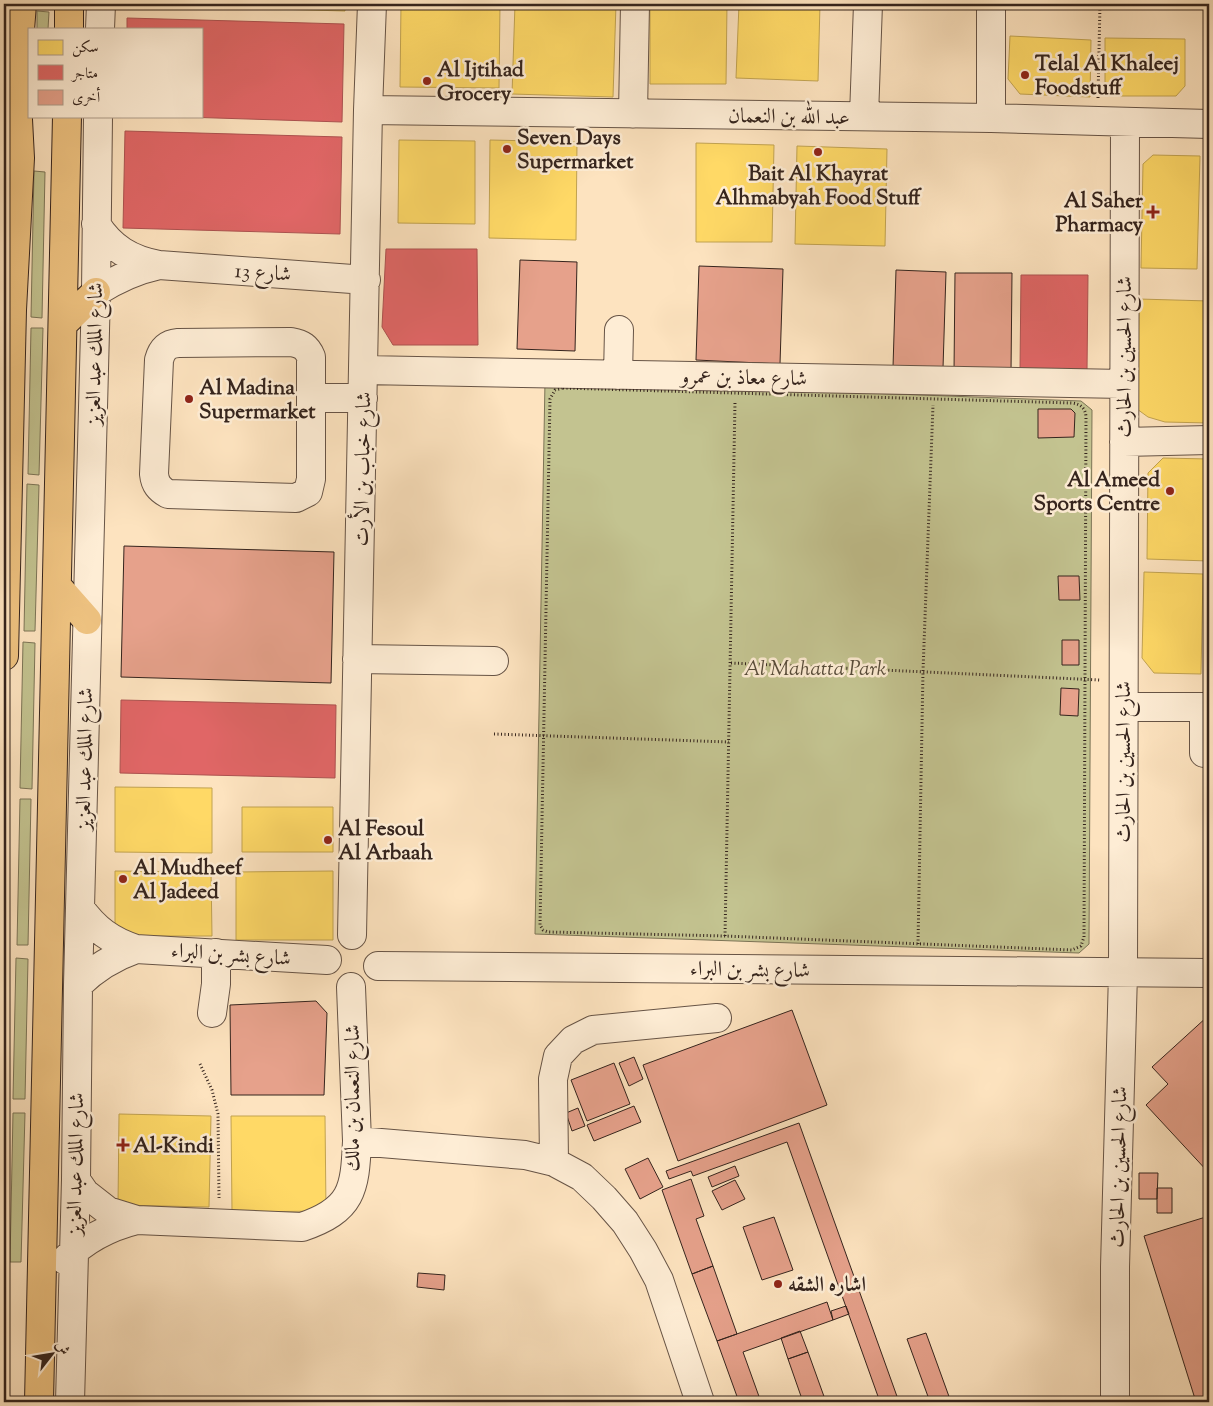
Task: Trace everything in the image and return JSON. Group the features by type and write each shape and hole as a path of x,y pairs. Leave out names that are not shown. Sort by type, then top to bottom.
{"highway":[{"path":"4,656 8,312 20,158 16,81 22,4"},
{"path":"69,28 70,4"},
{"name":"شارع الملك عبد العزيز","path":"39,1402 67,118"},
{"path":"63,324 96,292"},
{"path":"58,586 87,620"}],"street":[{"path":"4,19 11,4"},
{"path":"100,28 101,4"},
{"name":"شارع خباب بن الأرت","path":"352,935 364,398 368,110 372,4"},
{"path":"633,114 635,4"},
{"path":"864,116 868,4"},
{"path":"991,118 992,4"},
{"name":"عبد الله بن النعمان","path":"368,110 991,118 1209,124"},
{"name":"شارع الملك عبد العزيز","path":"70,1402 76,1180 78,985 96,292 98,118"},
{"name":"شارع الحسين بن الحارث","path":"1115,1402 1115,1267 1123,973 1125,122"},
{"path":"4,128 20,158"},
{"name":"شارع 13","path":"96,224 103,235 122,252 134,259 159,265 366,280"},
{"name":"شارع 13","path":"96,292 126,275 159,265"},
{"path":"618,375 619,330"},
{"path":"291,342 300,344 307,349 311,357 311,398 311,479 308,492 302,496 296,498 168,494 158,486 154,474 158,376 161,353 165,347 178,343 291,342"},
{"name":"شارع معاذ بن عمرو","path":"364,370 1124,384"},
{"path":"311,398 364,398"},
{"path":"1124,442 1209,440"},
{"path":"357,659 494,661"},
{"path":"1124,694 1207,707 1204,753"},
{"name":"شارع بشر بن البراء","path":"80,908 90,922 103,934 119,943 136,948 327,960"},
{"path":"352,935 361,936 375,948 378,956 378,966 375,974 368,981 360,986 351,987 343,985 331,975 327,960 329,951 335,942 343,937 352,935"},
{"name":"شارع بشر بن البراء","path":"78,985 104,963 119,954 136,948"},
{"path":"212,1013 216,984 216,954"},
{"name":"شارع بشر بن البراء","path":"378,966 1209,973"},
{"name":"شارع النعمان بن مالك","path":"76,1180 90,1198 108,1211 137,1220 302,1227 323,1220 340,1207 352,1188 356,1165 357,1141 351,987"},
{"path":"554,1162 553,1079 558,1056 573,1040 593,1030 717,1018"},
{"path":"357,1141 525,1155 554,1162 582,1177 625,1222 659,1280 700,1402"},
{"name":"شارع النعمان بن مالك","path":"41,1300 49,1282 73,1251 103,1231 119,1224 137,1220"}],"path":[{"path":"1097,121 1100,4"},
{"path":"562,388 736,394 1072,403 1084,408 1086,418 1084,937 1081,946 1072,950 725,936 548,932 543,930 540,925 551,396 555,390 562,388"},
{"path":"725,936 736,394"},
{"path":"918,944 923,671 934,399"},
{"path":"731,663 1085,679 1124,694"},
{"path":"494,734 729,742"},
{"path":"200,1064 212,1090 218,1114 220,1224"}],"green space":[{"path":"37,11 49,12 48,28 37,28"},
{"path":"34,171 45,172 42,318 31,317"},
{"path":"31,328 43,328 39,475 28,474"},
{"name":"Al Mahatta Park","path":"545,381 1081,401 1092,410 1089,944 1079,953 535,934"},
{"path":"27,484 39,485 35,631 24,631"},
{"path":"23,642 35,643 32,789 20,788"},
{"path":"20,799 31,799 28,945 17,945"},
{"path":"16,958 28,959 25,1099 13,1099"},
{"path":"13,1113 25,1113 21,1262 10,1262"}],"building: سكن":[{"path":"239,4 345,4 345,11 239,8"},
{"path":"401,4 500,4 499,88 400,87"},
{"path":"515,4 616,4 613,97 512,94"},
{"path":"650,4 727,4 726,84 650,84"},
{"path":"739,4 820,4 818,81 736,78"},
{"path":"1010,36 1091,40 1090,97 1020,94 1008,79"},
{"path":"1105,38 1185,39 1185,86 1176,96 1105,96"},
{"path":"399,140 475,141 475,224 398,223"},
{"path":"490,140 577,142 576,240 489,238"},
{"path":"696,143 774,145 772,242 696,242"},
{"path":"797,146 887,149 885,246 795,244"},
{"path":"1153,155 1200,156 1197,269 1141,268 1143,164"},
{"path":"1139,299 1209,301 1209,423 1165,422 1148,417 1137,409"},
{"path":"1163,458 1209,459 1209,561 1147,559 1148,473"},
{"path":"1144,572 1203,574 1201,674 1154,673 1142,658"},
{"path":"115,787 212,788 212,853 115,852"},
{"path":"242,807 333,807 333,852 242,852"},
{"path":"115,871 211,872 212,936 115,936"},
{"path":"333,871 333,940 236,940 236,872"},
{"path":"119,1114 211,1116 209,1207 118,1205"},
{"path":"231,1116 325,1116 326,1211 232,1212"}],"building: متاجر":[{"path":"231,4 231,7 136,5"},
{"path":"127,18 344,24 342,122 202,118 202,28 127,28"},
{"path":"125,131 342,137 340,234 123,228"},
{"path":"386,249 477,249 478,345 393,345 382,327"},
{"path":"1021,275 1088,275 1087,371 1020,370"},
{"path":"121,700 336,705 335,778 120,773"}],"building: أخرى":[{"path":"520,260 577,262 575,351 517,349"},
{"path":"699,266 783,269 780,364 696,360"},
{"path":"896,270 946,272 943,368 893,367"},
{"path":"955,273 1012,273 1011,372 954,371"},
{"path":"1038,409 1071,409 1075,413 1074,437 1038,438"},
{"path":"124,546 334,552 331,683 121,677"},
{"path":"1058,576 1079,576 1080,600 1059,600"},
{"path":"1062,640 1079,640 1079,665 1062,665"},
{"path":"1061,688 1079,689 1078,716 1060,715"},
{"path":"316,1001 327,1013 324,1095 231,1095 230,1005"},
{"path":"792,1010 827,1105 678,1161 643,1065"},
{"path":"1208,1016 1209,1173 1146,1105 1168,1084 1152,1067"},
{"path":"634,1057 643,1079 629,1086 619,1063"},
{"path":"614,1063 630,1104 587,1121 571,1080"},
{"path":"634,1106 641,1122 594,1141 587,1125"},
{"path":"578,1108 585,1126 572,1131 566,1113"},
{"path":"799,1123 899,1402 880,1402 787,1142 693,1176 691,1171 669,1179 666,1171"},
{"path":"648,1158 663,1187 640,1199 625,1169"},
{"path":"735,1166 739,1176 712,1187 708,1177"},
{"path":"1139,1173 1158,1173 1157,1199 1139,1199"},
{"path":"691,1179 704,1216 696,1219 713,1266 692,1274 662,1190"},
{"path":"735,1180 745,1199 722,1210 712,1191"},
{"path":"1157,1188 1172,1188 1172,1213 1157,1213"},
{"path":"1209,1216 1209,1402 1196,1402 1144,1236"},
{"path":"774,1217 793,1270 762,1280 743,1227"},
{"path":"713,1266 737,1334 717,1341 692,1274"},
{"path":"418,1273 445,1275 444,1290 417,1287"},
{"path":"827,1302 833,1320 743,1352 761,1402 739,1402 717,1341"},
{"path":"846,1306 849,1314 833,1320 831,1311"},
{"path":"800,1331 808,1352 788,1359 781,1338"},
{"path":"926,1333 951,1402 930,1402 907,1339"},
{"path":"808,1352 826,1402 803,1402 788,1359"}],"place":[{"name":"Telal Al Khaleej Foodstuff","path":"1025,75"},
{"name":"Al Ijtihad Grocery","path":"427,81"},
{"name":"Seven Days Supermarket","path":"507,149"},
{"name":"Bait Al Khayrat Alhmabyah Food Stuff","path":"818,152"},
{"name":"Al Saher Pharmacy","path":"1153,212"},
{"name":"Al Madina Supermarket","path":"189,399"},
{"name":"Al Ameed Sports Centre","path":"1170,491"},
{"name":"Al Fesoul Al Arbaah","path":"328,840"},
{"name":"Al Mudheef Al Jadeed","path":"123,879"},
{"name":"Al-Kindi","path":"123,1145"},
{"name":"اشاره الشقه","path":"778,1284"}]}
